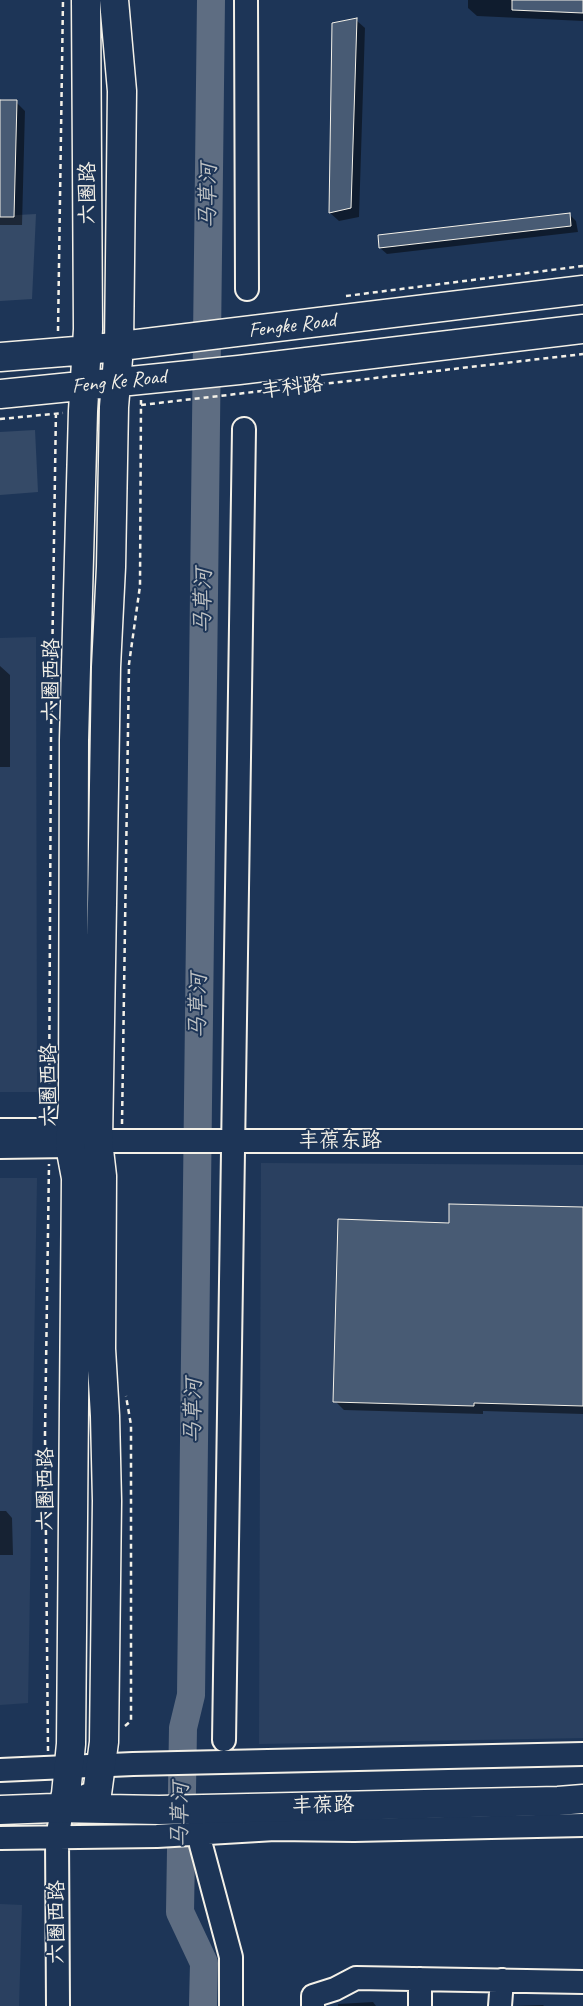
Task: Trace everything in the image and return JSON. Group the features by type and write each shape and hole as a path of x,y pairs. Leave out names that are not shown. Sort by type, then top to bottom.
{"main road":[{"name":"六圈路","path":"85,398 88,350 86,0"},
{"name":"六圈路","path":"114,0 122,91 119,347 128,394"},
{"name":"Fengke Road","path":"0,357 58,342 88,350 119,347 583,290"},
{"name":"丰科路","path":"239,370 583,329"},
{"name":"Feng Ke Road","path":"0,394 56,401 128,394 174,377 239,370"},
{"path":"0,1810 64,1801 97,1794 103,1754 107,1501 101,1349 102,1176 110,1141 106,667 111,567 128,394"},
{"name":"六圈西路","path":"64,1801 59,1768 71,1724 76,1178 60,1138 73,1103 74,740 85,398"},
{"name":"丰葆路","path":"206,1811 583,1781"},
{"name":"丰葆路","path":"97,1794 158,1813"},
{"path":"0,1795 64,1801"},
{"path":"571,1800 583,1814"},
{"name":"丰葆路","path":"64,1801 158,1813 571,1800"}],"street":[{"path":"246,0 247,289"},
{"path":"224,1740 228,1141 244,429"},
{"path":"0,1130 60,1138 110,1141"},
{"path":"0,1147 60,1138"},
{"name":"丰葆东路","path":"110,1141 583,1140"},
{"path":"0,1770 59,1768 103,1754 159,1764 583,1754"},
{"name":"六圈西路","path":"58,2006 57,1837 64,1801"},
{"path":"245,2006 245,1985 231,1956 201,1845 206,1811 275,1829 354,1830 583,1825"},
{"path":"0,1838 57,1837 158,1813"},
{"path":"231,1956 231,2006"},
{"path":"314,2006 314,1996 335,1989 356,1978 583,1982"},
{"path":"420,1979 420,2006"},
{"path":"500,2006 502,1980"}],"path":[{"path":"58,342 63,0"},
{"name":"丰科路","path":"128,394 583,354"},
{"path":"110,1141 129,664 140,586 128,394"},
{"path":"0,420 56,401 85,398"},
{"name":"六圈西路","path":"56,401 51,734 60,1138 45,1444 47,1744 59,1768"},
{"path":"103,1754 130,1721 131,1425 125,1389"}],"shaded area":[{"path":"36,214 32,299 0,301 0,216"},
{"path":"35,430 38,492 0,495 0,432"},
{"path":"36,637 37,1092 0,1092 0,638"},
{"path":"261,1163 583,1165 583,1738 259,1744"},
{"path":"0,1178 37,1178 28,1703 0,1705"},
{"path":"0,1904 22,1905 19,2006 0,2006"}],"building":[{"path":"512,0 583,0 583,13 512,10"},
{"path":"357,18 351,208 329,213 332,23"},
{"path":"0,100 17,100 14,217 0,217"},
{"path":"570,213 571,226 379,248 378,235"},
{"path":"449,1204 583,1207 583,1406 474,1403 474,1406 333,1402 338,1219 449,1223"}],"waterway":[{"name":"马草河","path":"203,2006 204,1963 180,1912 183,1728 191,1695 211,0"}]}
